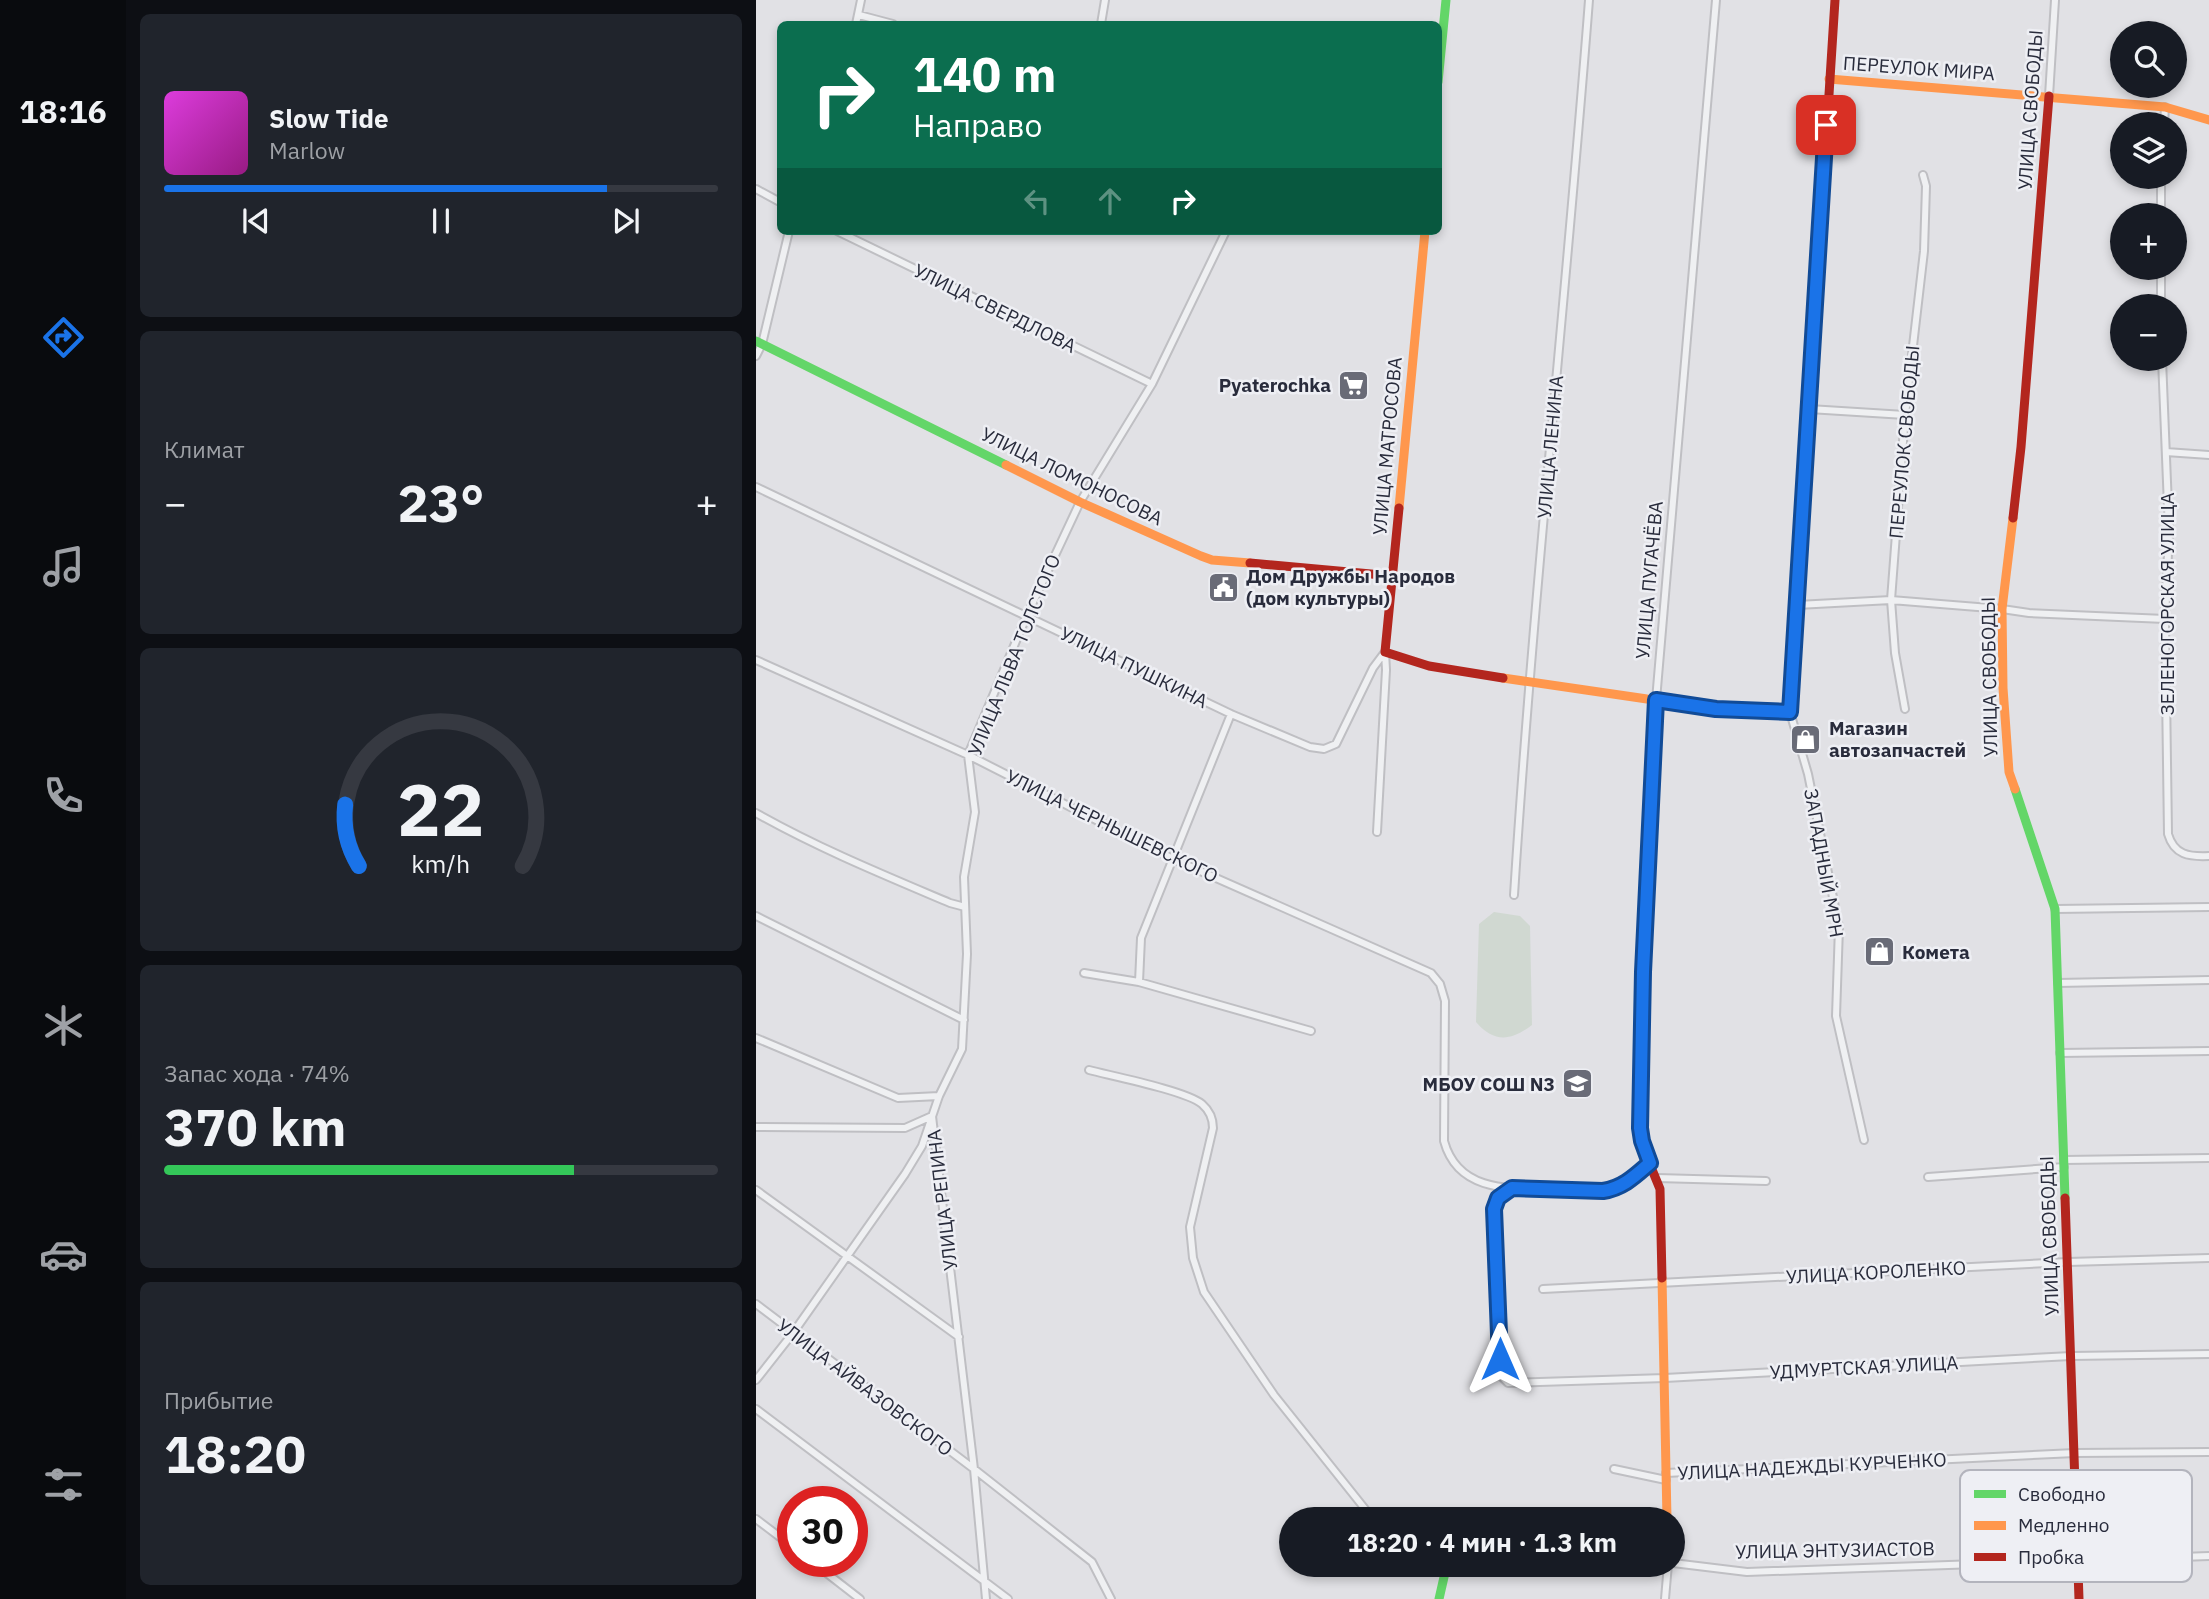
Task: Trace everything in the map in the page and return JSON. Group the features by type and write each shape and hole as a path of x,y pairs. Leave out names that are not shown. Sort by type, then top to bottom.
{"street":[{"path":"857,21 861,0"},
{"path":"1102,21 1105,0"},
{"path":"1442,41 1446,0"},
{"name":"УЛИЦА ЛЕНИНА","path":"1514,895 1528,682 1574,189 1588,0"},
{"name":"УЛИЦА ПУГАЧЁВА","path":"1667,1507 1660,1189 1642,1141 1640,1128 1643,972 1656,700 1716,0"},
{"path":"1385,652 1414,663 1528,682 1716,709 1790,712 1835,0"},
{"name":"УЛИЦА СВОБОДЫ","path":"2055,0 2022,434 2002,609 2003,688 2009,772 2055,909 2075,1470"},
{"path":"859,15 882,21"},
{"name":"ПЕРЕУЛОК МИРА","path":"1829,79 2165,107 2209,120"},
{"path":"2165,107 2165,112"},
{"name":"ПЕРЕУЛОК СВОБОДЫ","path":"1905,709 1895,653 1891,600 1905,415 1924,251 1926,186 1923,175"},
{"path":"756,189 777,200"},
{"path":"756,356 788,235"},
{"name":"УЛИЦА СВЕРДЛОВА","path":"846,235 1152,384"},
{"name":"УЛИЦА ЛЬВА ТОЛСТОГО","path":"756,1380 793,1333 905,1174 922,1146 939,1096 962,1049 965,1038 967,954 964,877 975,812 968,755 1027,615 1080,502 1152,384 1224,235"},
{"name":"УЛИЦА МАТРОСОВА","path":"1377,832 1385,652 1406,402 1424,235"},
{"name":"УЛИЦА ЛОМОНОСОВА","path":"759,343 1080,502 1212,560 1393,576"},
{"name":"ЗЕЛЕНОГОРСКАЯ УЛИЦА","path":"2163,371 2169,531 2165,619 2168,834 2173,848 2189,856 2209,856"},
{"path":"1810,409 1905,415"},
{"path":"2166,452 2209,455"},
{"name":"УЛИЦА ПУШКИНА","path":"756,486 1231,714 1310,747 1324,749 1336,744 1340,739 1373,668 1385,652"},
{"path":"1797,605 1891,600 2029,613 2165,619"},
{"name":"УЛИЦА ЧЕРНЫШЕВСКОГО","path":"756,660 968,755 1173,859 1431,973 1440,984 1445,1000 1444,1141 1447,1150 1456,1165 1472,1178 1494,1186 1512,1188"},
{"name":"ЗАПАДНЫЙ МРН","path":"1790,712 1808,774 1839,927 1836,1016 1864,1140"},
{"path":"1139,982 1139,945 1231,714"},
{"path":"756,813 841,856 965,907"},
{"path":"2055,909 2209,907"},
{"path":"756,916 964,1020"},
{"path":"1084,973 1139,982 1311,1031"},
{"path":"2058,983 2209,980"},
{"path":"756,1038 898,1098 939,1096"},
{"path":"2060,1053 2209,1051"},
{"path":"1089,1070 1194,1098 1209,1111 1213,1128 1190,1227 1193,1258 1204,1292 1274,1395 1363,1507"},
{"name":"УЛИЦА РЕПИНА","path":"756,1127 905,1128 932,1116 974,1469 986,1599"},
{"path":"1928,1177 2064,1164 2209,1158"},
{"path":"1512,1188 1603,1191 1615,1189 1632,1179 1650,1163"},
{"path":"1657,1178 1766,1181"},
{"name":"УДМУРТСКАЯ УЛИЦА","path":"1512,1188 1498,1198 1494,1209 1499,1374 1508,1383 1665,1378 2071,1356 2209,1354"},
{"path":"756,1191 959,1337"},
{"name":"УЛИЦА КОРОЛЕНКО","path":"1544,1289 2068,1262 2209,1258"},
{"name":"УЛИЦА АЙВАЗОВСКОГО","path":"756,1304 974,1469"},
{"path":"756,1409 1008,1599"},
{"name":"УЛИЦА НАДЕЖДЫ КУРЧЕНКО","path":"1614,1469 1666,1476 2075,1453 2209,1452"},
{"path":"974,1469 1092,1562 1111,1599"},
{"path":"756,1519 777,1535"},
{"name":"УЛИЦА ЭНТУЗИАСТОВ","path":"1685,1565 1747,1572 1960,1564"},
{"path":"831,1577 860,1599"},
{"path":"1439,1599 1444,1577"},
{"path":"1665,1599 1669,1577"}],"shaded area":[{"path":"1494,912 1520,916 1530,926 1532,1025 1510,1037 1489,1034 1476,1022 1479,924"}],"traffic: fast":[{"path":"1442,41 1446,0"},
{"path":"756,341 1006,465"},
{"path":"2015,789 2055,909 2065,1198"},
{"path":"1439,1599 1444,1577"}],"traffic: slow":[{"path":"1829,79 2165,107 2209,120"},
{"path":"1399,508 1425,235"},
{"path":"1006,465 1080,502 1201,556 1212,560 1250,563"},
{"path":"1503,678 1647,699 1790,712 1803,504"},
{"path":"2013,518 2002,609 2003,688 2009,772 2015,789"},
{"path":"1662,1278 1667,1507"}],"traffic: jam":[{"path":"1803,504 1835,0"},
{"path":"2013,518 2049,96"},
{"path":"1399,508 1385,652 1429,666 1503,678"},
{"path":"1250,563 1393,576"},
{"path":"1656,700 1643,972 1640,1128 1646,1155 1660,1189 1662,1278"},
{"path":"2065,1198 2074,1470"},
{"path":"2078,1582 2079,1599"}],"place":[{"name":"Pyaterochka","path":"1354,385"},
{"name":"Дом Дружбы Народов (дом культуры)","path":"1223,587"},
{"name":"Магазин автозапчастей","path":"1806,739"},
{"name":"Комета","path":"1879,952"},
{"name":"МБОУ СОШ N3","path":"1578,1084"}],"route":[{"path":"1500,1359 1494,1209 1498,1198 1512,1188 1603,1191 1615,1189 1632,1179 1650,1163 1640,1128 1643,972 1656,700 1716,709 1790,712 1826,125"}]}
